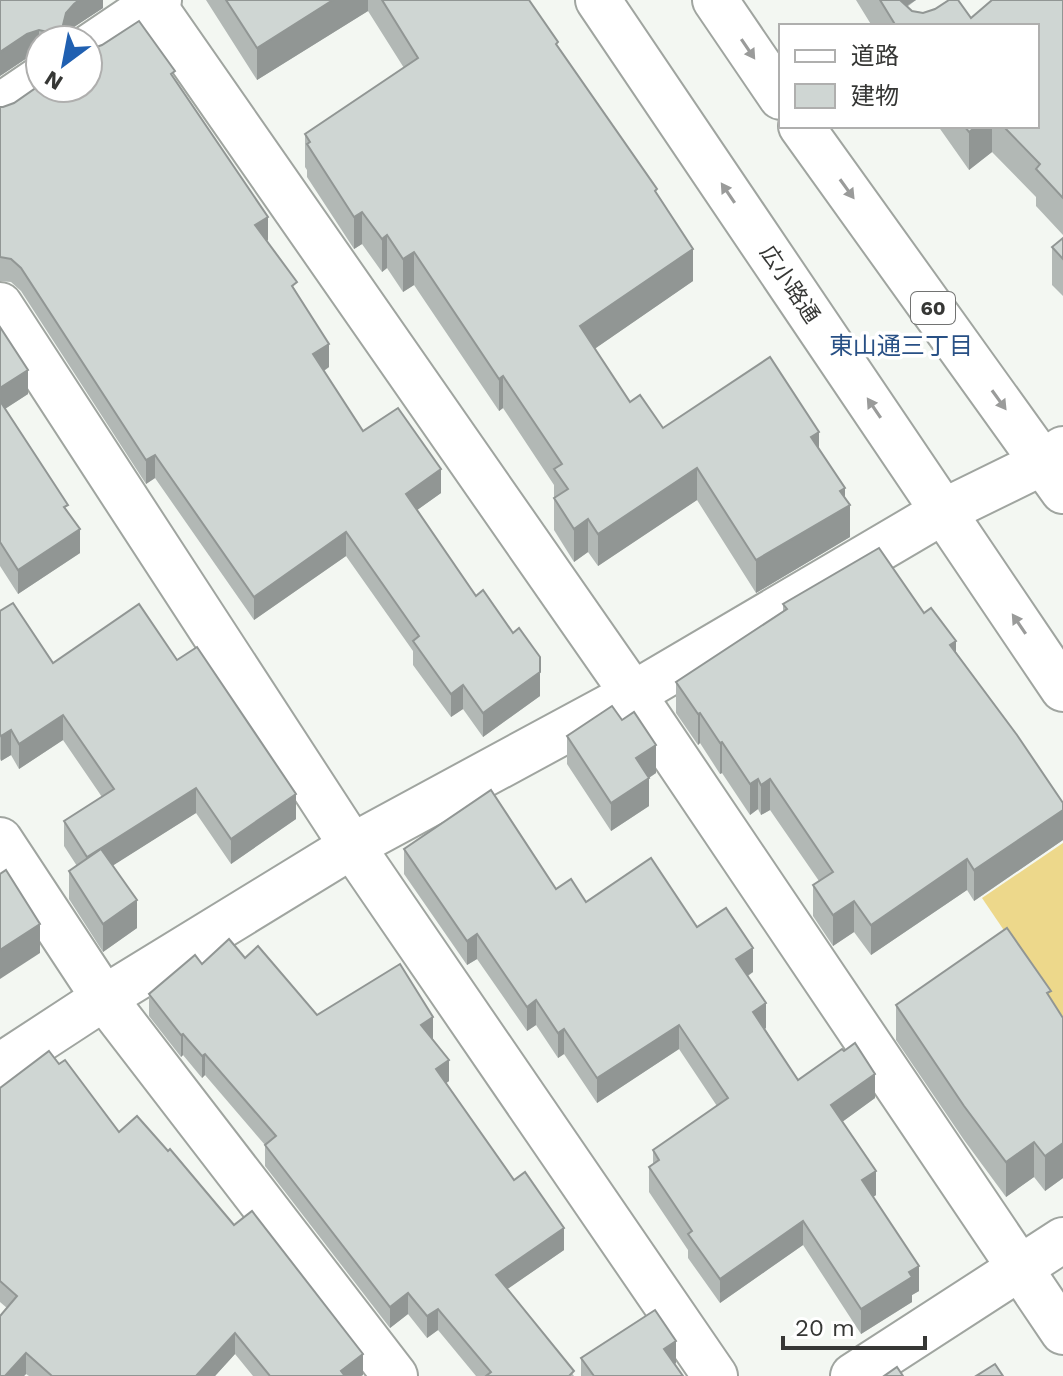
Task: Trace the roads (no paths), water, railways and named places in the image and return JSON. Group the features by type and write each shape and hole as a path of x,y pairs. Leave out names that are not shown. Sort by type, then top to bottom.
{"street":[{"name":"広小路通","path":"598,0 1063,689"},
{"path":"715,0 779,94"},
{"path":"104,37 154,1 633,694 1063,1332"},
{"path":"0,106 24,90"},
{"name":"60","path":"803,128 1057,467"},
{"path":"0,305 352,846 715,1376"},
{"path":"0,1066 104,998 352,846 633,694 944,511 1057,467"},
{"path":"0,840 104,998 395,1376"},
{"path":"853,1376 1063,1240"}],"district":[{"name":"東山通三丁目","path":"901,346"}]}
